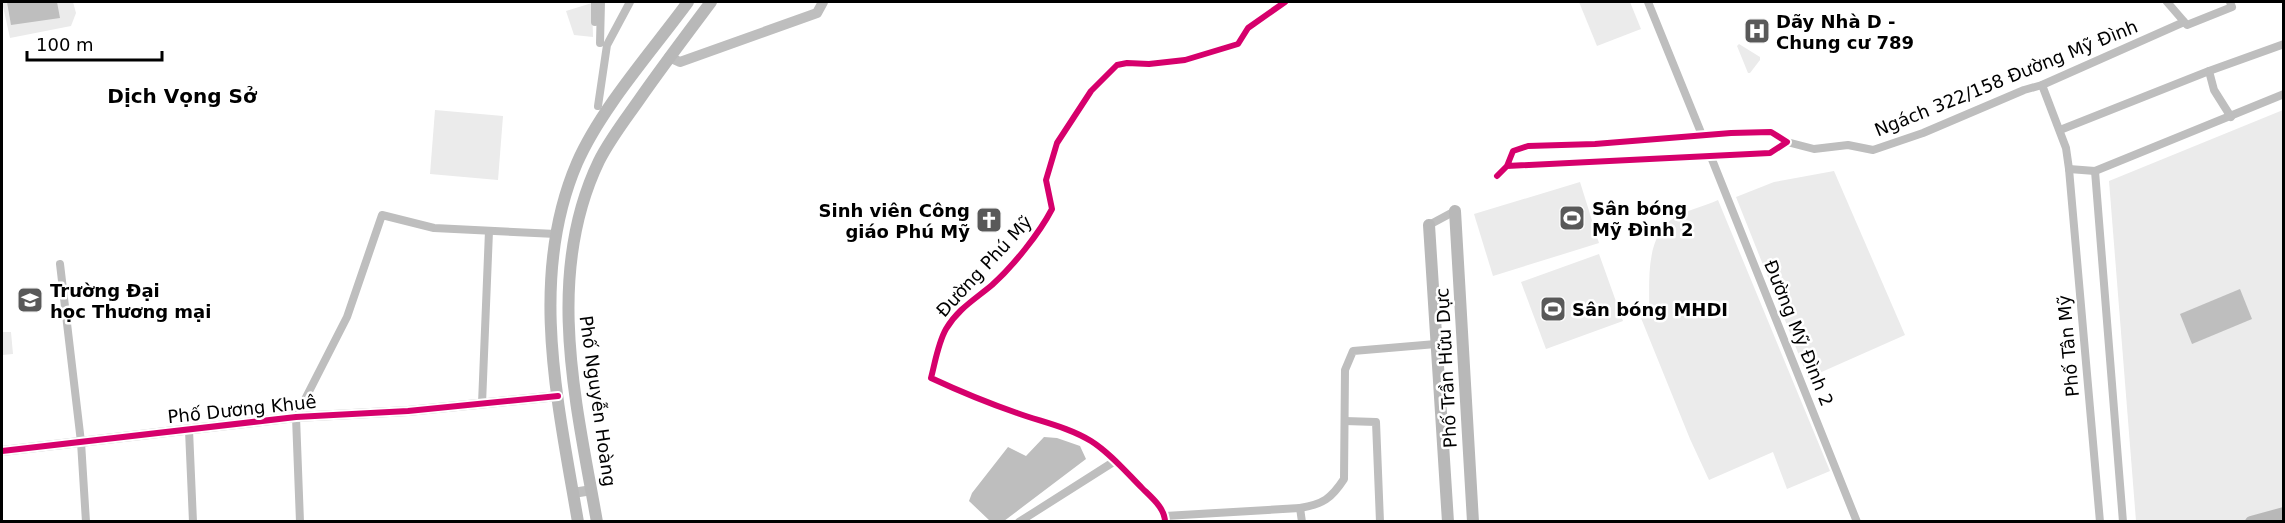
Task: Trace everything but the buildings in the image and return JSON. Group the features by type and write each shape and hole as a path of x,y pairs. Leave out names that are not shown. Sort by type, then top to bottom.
{"main road":[{"name":"Phố Nguyễn Hoàng","path":"578,522 551,347 549,310 556,234 577,162 586,145 609,107 688,2"},
{"name":"Phố Nguyễn Hoàng","path":"597,522 569,338 568,275 572,244 585,197 600,160 614,135 711,2"},
{"name":"Phố Trần Hữu Dực","path":"1455,212 1473,522"},
{"name":"Phố Trần Hữu Dực","path":"1428,225 1448,522"},
{"path":"2251,522 2283,513"}],"street":[{"path":"595,2 597,42 602,2"},
{"path":"597,106 607,45 630,2"},
{"path":"669,57 680,62 741,41 817,13 823,2"},
{"name":"Đường Phú Mỹ","path":"1165,519 1157,504 1115,461 1092,442 1063,427 1019,414 931,378 944,332 960,309 993,284 1042,228 1052,209 1046,180 1049,163 1057,143 1091,91 1118,65 1185,60 1238,44 1248,28 1285,2"},
{"path":"1648,2 1702,135"},
{"path":"2166,2 2186,23"},
{"name":"Ngách 322/158 Đường Mỹ Đình","path":"1787,142 1814,149 1848,145 1873,150 1923,133 2186,23 2232,7 2230,2"},
{"path":"2060,130 2283,44"},
{"path":"2209,71 2214,90 2231,117"},
{"name":"Phố Tân Mỹ","path":"2042,85 2066,148 2069,169 2100,522"},
{"path":"2069,169 2096,171 2283,94"},
{"path":"1497,176 1507,166 1514,151 1528,146 1595,144 1771,132 1787,142 1770,153 1507,166"},
{"name":"Đường Mỹ Đình 2","path":"1711,157 1857,522"},
{"path":"2096,171 2123,522"},
{"path":"1428,225 1455,212"},
{"path":"300,522 296,417 347,317 382,215 434,228 556,234"},
{"path":"482,404 489,231"},
{"path":"60,264 81,442 86,522"},
{"path":"1165,519 1319,505 1335,492 1344,479 1345,370 1353,351 1436,344"},
{"name":"Phố Dương Khuê","path":"2,451 296,417 482,404 558,396"},
{"path":"1345,421 1376,422 1380,522"},
{"path":"189,430 193,522"},
{"path":"1019,522 1115,461"},
{"path":"573,493 592,490"},
{"path":"1300,508 1302,522"}],"shaded area":[{"path":"2,2 73,2 76,13 71,26 10,38"},
{"path":"7,2 57,2 60,18 11,25"},
{"path":"1579,2 1630,2 1641,29 1597,46"},
{"path":"592,3 593,37 574,35 566,11"},
{"path":"1739,44 1760,57 1750,73 1748,73 1737,46"},
{"path":"435,110 503,116 498,180 430,174"},
{"path":"2283,110 2283,521 2136,521 2109,181"},
{"path":"1834,171 1905,335 1808,378 1736,197 1774,182"},
{"path":"1580,182 1599,243 1493,276 1474,214"},
{"path":"1718,200 1830,471 1787,489 1773,452 1709,480 1641,318 1649,313 1649,274 1653,248 1665,225 1685,212"},
{"path":"1599,254 1623,321 1546,349 1521,282"},
{"path":"2240,289 2252,319 2192,344 2180,314"},
{"path":"2,332 11,332 13,354 2,355"},
{"path":"1044,437 1057,438 1080,446 1086,459 1004,521 990,521 969,501 972,493 1008,447 1026,456"}],"cycle path":[{"path":"1165,522 1163,512 1153,499 1111,457 1091,441 1064,428 995,405 931,378 941,340 951,322 961,310 1008,269 1047,219 1052,209 1046,180 1057,143 1091,91 1117,65 1185,60 1238,44 1248,28 1285,2"},
{"path":"1497,176 1507,166 1513,151 1528,146 1595,144 1771,132 1787,142 1770,153 1507,166"},
{"path":"2,451 296,417 408,411 558,396"}],"place":[{"name":"Dãy Nhà D - Chung cư 789","path":"1757,31"},
{"name":"Sân bóng Mỹ Đình 2","path":"1572,218"},
{"name":"Sinh viên Công giáo Phú Mỹ","path":"989,220"},
{"name":"Trường Đại học Thương mại","path":"30,300"},
{"name":"Sân bóng MHDI","path":"1553,309"}],"district":[{"name":"Dịch Vọng Sở","path":"182,96"}]}
